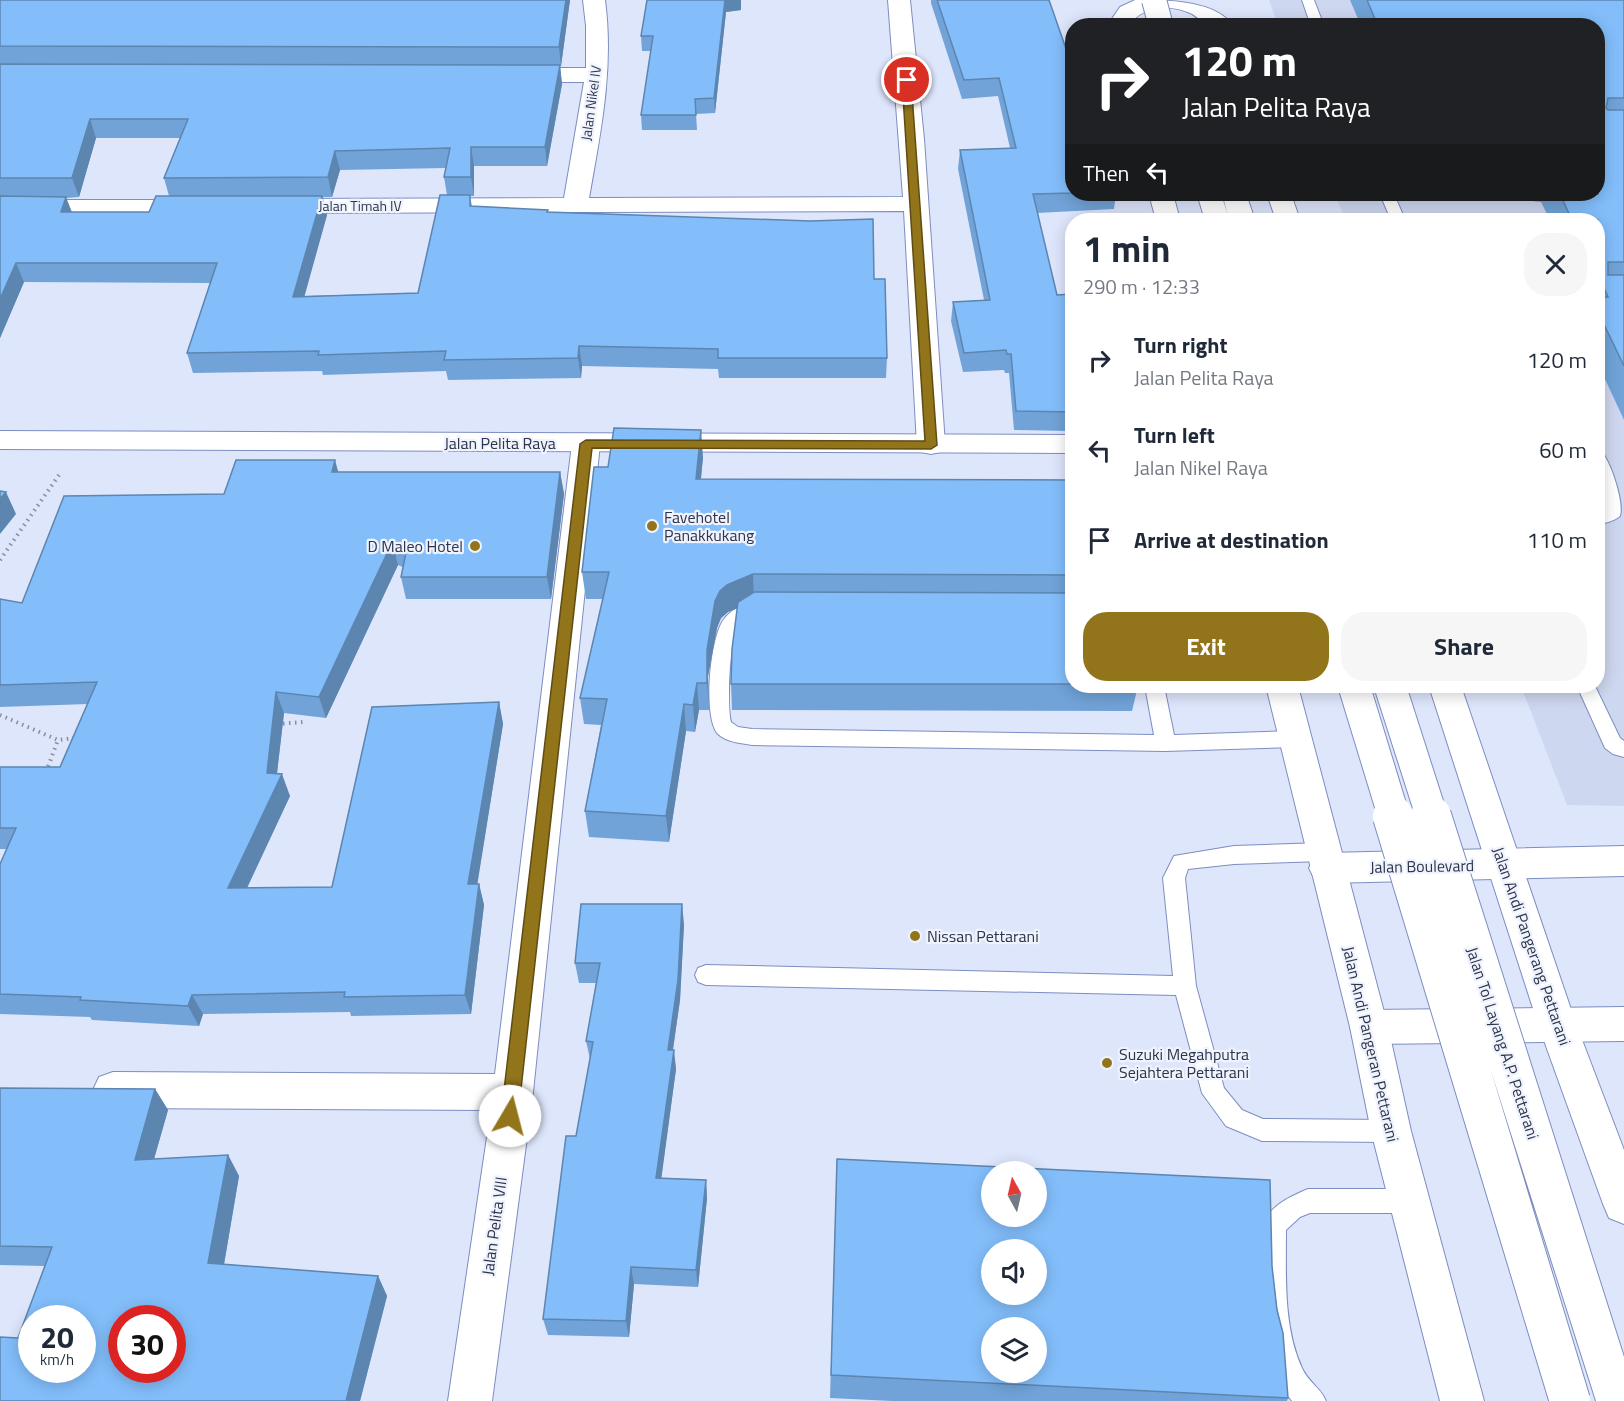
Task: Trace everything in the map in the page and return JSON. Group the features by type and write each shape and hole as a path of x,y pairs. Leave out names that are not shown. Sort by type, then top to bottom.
{"main road":[{"name":"Jalan Nikel IV","path":"576,205 597,75 598,24 594,0"},
{"path":"899,0 931,445"},
{"path":"1111,0 1115,18"},
{"path":"1154,0 1159,18"},
{"path":"1123,18 1130,8 1161,0 1198,7 1212,18"},
{"path":"1177,0 1182,18"},
{"path":"1213,0 1218,18"},
{"path":"489,75 597,75"},
{"name":"Jalan Timah IV","path":"254,207 915,204"},
{"path":"0,207 219,207"},
{"name":"Jalan Pelita Raya","path":"0,440 1065,444"},
{"name":"Jalan Pelita VIII","path":"470,1401 513,1092 586,444"},
{"name":"Jalan Andi Pangeran Pettarani","path":"1284,693 1369,1027 1391,1131 1462,1401"},
{"path":"1356,693 1570,1401"},
{"name":"Jalan Tol Layang A.P. Pettarani","path":"1392,693 1617,1401"},
{"name":"Jalan Andi Pangerang Pettarani","path":"1447,693 1557,1024 1624,1204"},
{"name":"Jalan Boulevard","path":"1325,860 1504,864 1624,861"},
{"path":"1369,1027 1624,1024"},
{"path":"82,1090 513,1092"}],"lane":[{"path":"1308,0 1315,18"},
{"path":"1605,473 1614,492 1613,513 1605,516"},
{"path":"779,610 755,609 738,616 727,628 722,663 720,715 723,725 733,734 752,737 1165,743 1294,739"},
{"path":"1156,693 1165,743"},
{"path":"1589,693 1612,743 1624,749"},
{"path":"1325,860 1201,858 1181,862 1174,878 1185,986 1214,1093 1234,1118 1262,1130 1391,1131"},
{"path":"706,975 1185,986"},
{"path":"1313,1401 1296,1387 1283,1352 1273,1280 1274,1224 1291,1209 1308,1201 1410,1201"}],"path":[{"path":"0,560 84,440"},
{"path":"0,715 58,740 82,738"},
{"path":"269,725 304,722"},
{"path":"42,784 58,740"}],"shaded area":[{"path":"1269,0 1624,0 1624,806 1567,805 1524,693 1605,693 1605,213 1342,213 1338,201 1605,201 1605,18 1275,18"}],"building":[{"path":"0,0 566,0 559,47 0,46"},
{"path":"647,0 725,0 714,98 695,99 696,115 641,115 653,36 641,36"},
{"path":"937,0 1049,0 1065,46 1065,193 1033,194 1057,295 1065,294 1065,412 1016,411 1011,354 1007,354 1006,350 964,353 953,302 990,300 960,150 1016,148 999,78 964,80"},
{"path":"1367,0 1624,0 1624,98 1608,98 1606,108 1624,110 1624,262 1608,262 1608,275 1624,275 1624,366 1605,327 1605,297 1608,297 1605,290 1605,213 1569,213 1563,201 1605,201 1605,18 1375,18"},
{"path":"0,64 560,65 545,147 471,147 471,177 444,177 450,148 335,151 328,177 164,178 188,119 90,119 72,178 0,178"},
{"path":"440,195 470,195 470,206 548,210 547,212 810,221 873,219 874,279 885,279 887,358 718,358 718,349 579,346 578,358 444,360 446,351 318,355 319,351 187,353 217,263 16,263 0,299 0,196 66,197 61,212 149,212 156,196 322,196 293,297 418,293"},
{"path":"614,428 701,430 696,479 1065,480 1065,575 753,574 727,585 720,591 715,601 707,650 707,683 697,683 693,705 684,704 666,816 585,811 607,699 580,698 609,572 582,572 594,467 608,467"},
{"path":"236,460 335,460 332,472 560,472 547,577 401,577 407,548 392,543 319,697 276,692 267,773 282,774 228,888 332,887 372,707 499,702 468,884 479,884 465,995 344,997 345,992 192,995 188,1006 80,1000 81,997 0,994 0,864 16,828 0,828 0,767 60,767 97,682 0,685 0,599 22,603 64,496 224,494"},
{"path":"0,491 6,492 0,499"},
{"path":"754,592 1065,593 1065,684 731,684 732,649 738,602"},
{"path":"581,904 682,904 678,980 668,1050 674,1050 656,1178 706,1180 696,1270 631,1267 626,1321 543,1319 566,1136 576,1136 593,1042 586,1041 600,963 575,963"},
{"path":"0,1088 155,1089 135,1160 228,1155 208,1263 378,1276 346,1401 0,1401 0,1337 18,1338 18,1383 96,1383 96,1305 30,1305 52,1247 0,1246"},
{"path":"837,1159 981,1166 981,1227 1047,1227 1047,1169 1270,1180 1272,1266 1277,1310 1283,1333 1288,1398 990,1383 1047,1383 1047,1317 981,1317 981,1383 831,1375"}],"place":[{"name":"Favehotel Panakkukang","path":"652,526"},
{"name":"D Maleo Hotel","path":"475,546"},
{"name":"Nissan Pettarani","path":"915,936"},
{"name":"Suzuki Megahputra Sejahtera Pettarani","path":"1107,1063"}],"route":[{"path":"510,1116 586,444 931,445 907,80"}]}
